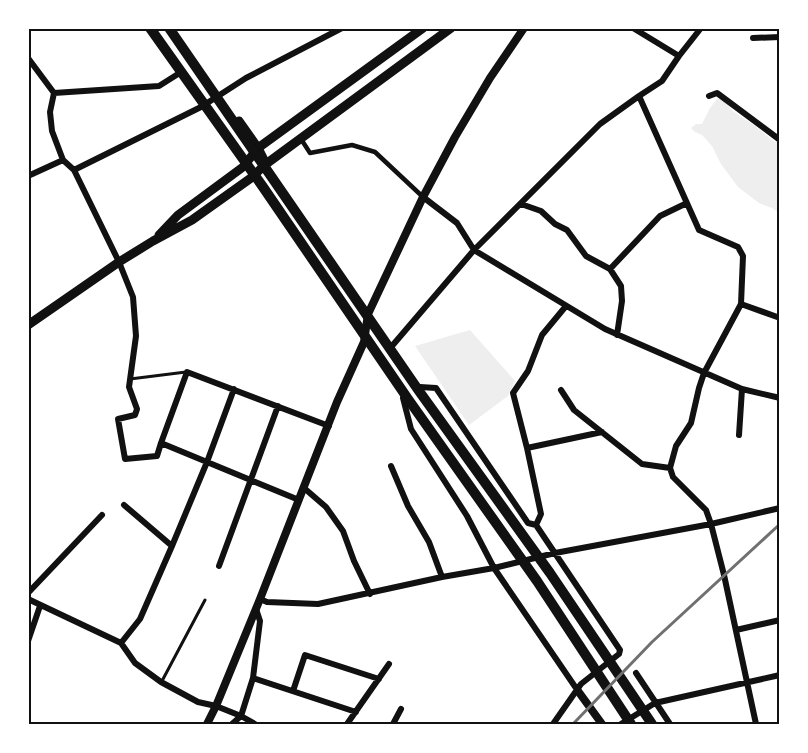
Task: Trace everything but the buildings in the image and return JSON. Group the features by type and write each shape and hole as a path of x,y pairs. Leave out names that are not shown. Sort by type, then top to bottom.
{"highway":[{"path":"148,28 263,187 408,399 537,581 628,723"},
{"path":"169,28 419,391 550,573 652,724"}],"main road":[{"path":"148,28 402,398 596,673 628,723"},
{"path":"174,28 258,148 266,164 368,314 652,724"},
{"path":"153,241 178,215 243,167 258,148 423,28"},
{"path":"28,325 119,262 192,220 451,28"}],"street":[{"path":"74,170 201,106 246,78 342,28"},
{"path":"207,724 256,609 337,402 364,342 368,314 423,197 455,137 490,78 524,28"},
{"path":"633,28 679,56"},
{"path":"392,346 474,250 600,124 662,81 701,28"},
{"path":"753,38 780,37"},
{"path":"28,58 54,93 50,112 52,131 63,160 74,170 134,297 136,336 129,387 136,409 135,415 118,418 124,459 157,456 187,372 329,426"},
{"path":"54,93 159,86 178,74"},
{"path":"709,96 717,93 780,140"},
{"path":"639,96 699,230 738,247 743,256 741,304 704,373 691,423 676,446 670,468 674,477 706,510 711,524 756,724"},
{"path":"301,139 310,153 352,146 375,152 423,197 457,223 474,250 566,306 617,335 704,373 742,388 780,398"},
{"path":"28,176 63,160"},
{"path":"610,269 660,216 687,202"},
{"path":"521,204 541,211 555,224 567,230 586,256 610,269 621,285 622,301 617,335"},
{"path":"741,304 780,318"},
{"path":"536,525 541,514 513,393 528,371 542,335 566,306"},
{"path":"420,387 436,388 528,523 536,525 620,650 619,654 582,684 553,724"},
{"path":"739,435 742,388"},
{"path":"121,643 140,619 207,462 234,389"},
{"path":"561,390 574,410 642,464 670,468"},
{"path":"402,398 411,429 467,516 494,568 602,724"},
{"path":"219,566 278,406"},
{"path":"527,448 602,432"},
{"path":"161,443 299,500"},
{"path":"391,466 408,506 429,542 442,577"},
{"path":"304,488 326,507 343,531 370,594"},
{"path":"124,506 172,546"},
{"path":"260,599 267,602 318,604 780,508"},
{"path":"28,593 102,515"},
{"path":"28,600 121,643 135,663 161,682 198,702 216,706 255,724"},
{"path":"28,641 40,606"},
{"path":"232,724 241,716 253,678 260,621 256,609"},
{"path":"736,630 780,620"},
{"path":"292,691 306,655 379,679"},
{"path":"347,724 389,664"},
{"path":"636,673 670,724"},
{"path":"628,723 655,703 780,675"},
{"path":"253,678 356,712"},
{"path":"393,724 401,709"}],"lane":[{"path":"129,379 187,372"},
{"path":"161,682 205,600"}],"shaded area":[{"path":"717,99 722,99 734,112 779,144 779,213 759,203 738,187 721,164 712,146 702,135 691,128 696,124 702,124"},
{"path":"470,330 515,381 508,396 469,425 415,346"}],"railway":[{"path":"573,724 652,642 780,524"}]}
